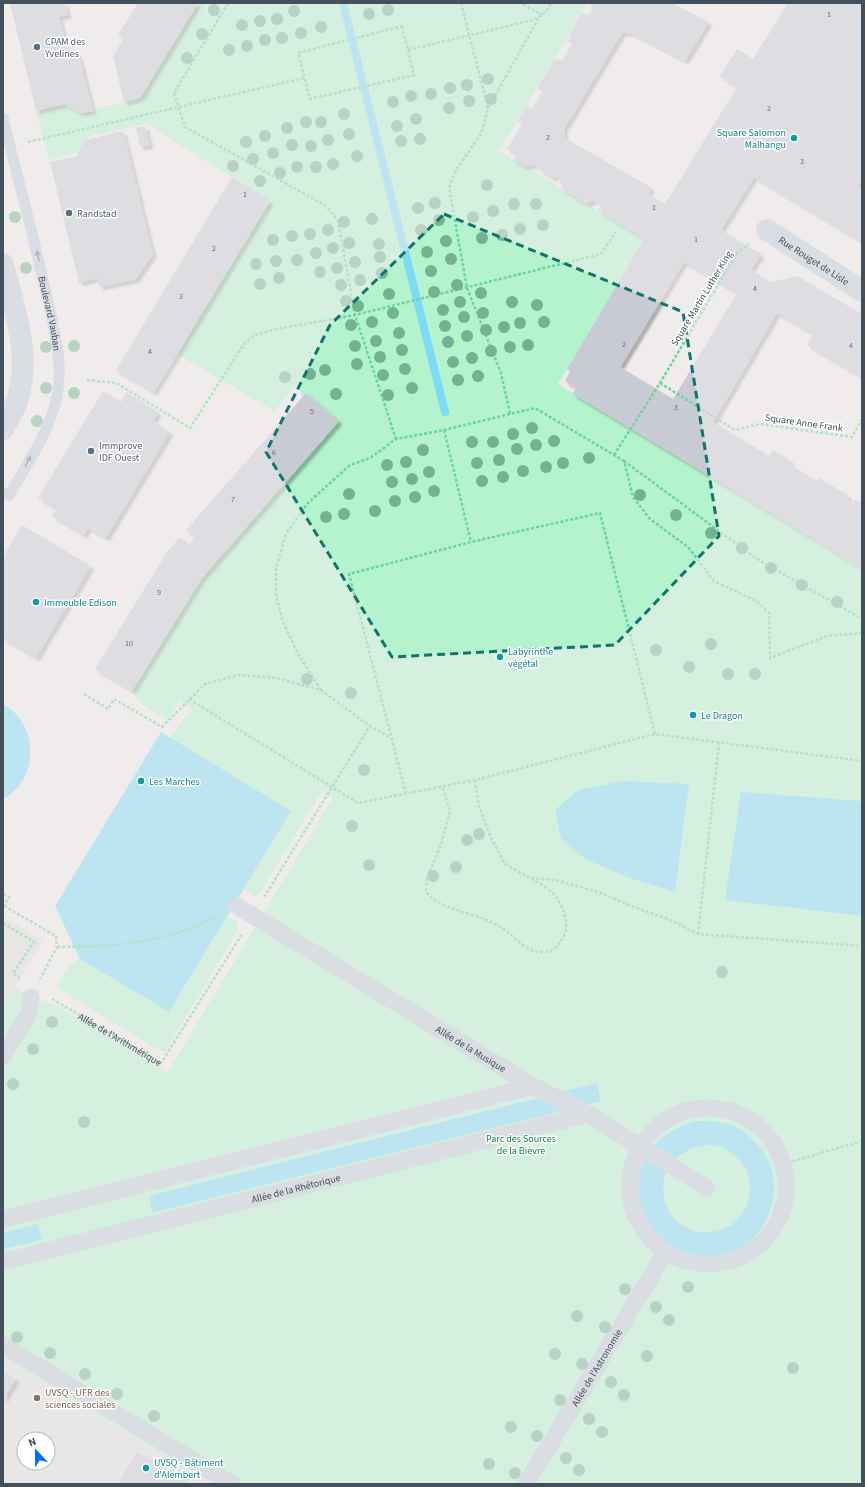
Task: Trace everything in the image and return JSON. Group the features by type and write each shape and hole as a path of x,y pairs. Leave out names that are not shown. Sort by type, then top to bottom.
{"street":[{"name":"Rue Rouget de Lisle","path":"767,230 862,291"},
{"path":"3,264 19,327 24,362 17,402 3,429"},
{"name":"Allée de la Musique","path":"237,906 533,1086 552,1094 584,1112 707,1188"},
{"path":"3,1056 29,1013 31,997"},
{"path":"3,1219 533,1086"},
{"path":"704,1107 730,1110 754,1122 763,1131 772,1141 783,1164 786,1188 782,1211 770,1232 754,1249 732,1260 708,1264 685,1260 668,1252 653,1241 640,1225 632,1206 630,1186 632,1166 640,1147 656,1127 679,1113 704,1107"},
{"name":"Allée de la Rhétorique","path":"3,1262 584,1112"},
{"name":"Allée de l'Astronomie","path":"526,1484 662,1258 668,1252"},
{"path":"3,1345 232,1484"}],"lane":[{"name":"Boulevard Vauban","path":"3,118 36,248 50,311 58,352 59,383 52,417 9,495 3,494"}],"path":[{"path":"228,3 174,93 185,127 326,206 338,221 355,315 396,439"},
{"path":"462,3 488,108"},
{"path":"520,3 541,14"},
{"path":"408,50 533,20 546,12 551,3"},
{"path":"510,414 501,373 468,288 449,188 456,170 481,134 488,108 541,14"},
{"path":"402,26 414,75 310,99 304,78 298,53 402,26"},
{"path":"10,146 304,78"},
{"name":"Square Martin Luther King","path":"614,455 660,383 736,253 767,230"},
{"path":"87,380 116,383 190,428 223,374 244,344 255,335 272,330 355,315 600,254 616,232"},
{"name":"Square Anne Frank","path":"660,383 735,430 760,424 852,437 862,419"},
{"path":"392,739 370,726 321,690 298,654 283,622 276,595 276,568 286,534 307,504 350,465 370,458 396,439 444,430 534,408 624,461 757,559 862,618"},
{"path":"444,430 471,542"},
{"path":"624,461 633,497 650,519 688,547 714,581 756,601 769,613 770,658 827,636 862,633"},
{"path":"406,794 350,574 471,542 600,513 655,734"},
{"path":"84,694 108,709 114,698 162,728 205,684 238,675 276,678 321,690"},
{"path":"189,699 332,785 358,803 443,788 655,734 862,761"},
{"path":"253,915 332,785 370,726"},
{"path":"698,934 719,742"},
{"path":"443,788 450,811 441,845 427,878 426,892 433,900 480,917 505,930 519,944 536,952 548,952 558,946 564,936 567,929 565,913 555,896 530,878 505,864 491,838 479,806 475,780"},
{"path":"530,878 556,880 600,893 673,921 698,934 862,946"},
{"path":"3,894 9,897 3,907 56,936 58,947 50,962"},
{"path":"58,947 113,946 158,939 199,925 237,906"},
{"name":"Allée de l'Arithmétique","path":"48,996 161,1063 253,915"},
{"path":"3,923 34,942 13,973 24,981"},
{"path":"783,1164 862,1141"}],"highlighted area":[{"path":"444,214 683,312 719,536 615,645 392,657 266,452 330,325"}],"shaded area":[{"path":"3,917 44,940 3,1005"},
{"name":"UVSQ - UFR des sciences sociales","path":"3,1357 212,1484 3,1484"}],"green space":[{"name":"Parc des Sources de la Bièvre","path":"198,3 583,3 587,5 499,151 644,239 558,384 862,569 862,1484 212,1484 3,1357 3,1005 14,987 31,997 54,1004 167,1073 333,798 322,791 259,894 254,896 244,889 291,811 170,738 184,718 193,709 179,701 168,720 141,704 132,691 141,677 139,676 200,579 335,424 302,396 297,385 274,411 177,354 270,201 146,124 87,137 77,153 49,160 36,111 64,104 81,114 140,98"},
{"path":"227,916 237,922 238,930 164,1053 56,988 70,965 80,959 169,1012"}],"water":[{"path":"3,704 15,713 23,724 29,738 30,752 29,765 24,779 15,790 3,799"},
{"path":"161,732 291,811 169,1012 80,959 55,906"},
{"path":"624,781 689,784 675,892 627,877 585,859 561,839 555,810 578,790"},
{"path":"741,792 862,801 862,916 725,900"},
{"path":"597,1083 601,1101 152,1213 149,1196"},
{"path":"696,1121 725,1123 744,1132 752,1139 766,1157 773,1178 773,1199 767,1219 755,1236 739,1249 718,1256 689,1255 672,1248 662,1241 654,1233 644,1215 639,1197 639,1179 644,1159 666,1172 664,1194 669,1212 681,1224 696,1231 712,1232 728,1227 741,1215 749,1197 749,1176 743,1165 727,1150 709,1145 700,1146 690,1149 672,1161 651,1148 672,1131 683,1125"},
{"path":"38,1224 42,1240 3,1249 3,1233"}],"building":[{"path":"10,3 65,3 68,15 59,17 67,47 75,50 79,56 93,111 81,113 64,104 36,111"},
{"path":"138,3 198,3 140,98 124,102 113,56 124,38 118,35"},
{"path":"590,3 672,3 709,22 685,61 631,33 622,33 564,129 565,138 652,188 648,194 665,204 737,87 720,76 737,49 753,59 788,3 862,3 862,179 858,186 862,188 862,242 754,177 721,230 761,254 751,270 771,282 797,276 862,314 862,377 807,345 813,334 777,313 713,422 769,456 773,450 791,461 789,464 817,481 819,478 849,496 847,499 853,503 855,499 862,503 862,568 573,394 576,388 565,381 570,371 567,369 644,239 598,210 601,205 593,200 587,204 563,190 561,181 554,176 553,178 533,164 531,166 524,166 513,160 516,154 507,149 522,124 517,121 526,107 532,108 542,92 539,90 539,85 555,59 562,60 572,44 569,42 569,36 582,13 589,15 593,7","holes":["684,262 737,293 673,399 620,367"]},
{"path":"145,126 150,145 140,147 136,128"},
{"path":"123,131 153,254 136,279 100,287 98,278 79,283 50,162 78,156 77,153 85,140"},
{"path":"232,177 270,201 154,392 116,370"},
{"path":"103,391 121,402 126,392 158,412 153,421 170,432 106,538 88,528 84,535 52,516 57,508 38,498"},
{"path":"306,393 339,421 202,578 132,691 95,669 167,552 180,537 189,545 195,538 186,530"},
{"name":"Immeuble Edison","path":"22,525 91,566 36,658 3,638 3,557"},
{"path":"3,1372 16,1379 3,1400"},
{"name":"UVSQ - Bâtiment d'Alembert","path":"137,1452 191,1484 118,1484"}],"waterway":[{"path":"343,3 445,412"}],"place":[{"name":"CPAM des Yvelines","path":"37,47"},
{"name":"Square Salomon Malhangu","path":"794,138"},
{"name":"Randstad","path":"69,213"},
{"name":"Immprove IDF Ouest","path":"91,451"},
{"name":"Immeuble Edison","path":"36,602"},
{"name":"Labyrinthe végétal","path":"500,657"},
{"name":"Le Dragon","path":"693,715"},
{"name":"Les Marches","path":"141,781"},
{"name":"UVSQ - UFR des sciences sociales","path":"37,1398"},
{"name":"UVSQ - Bâtiment d'Alembert","path":"146,1468"}]}
